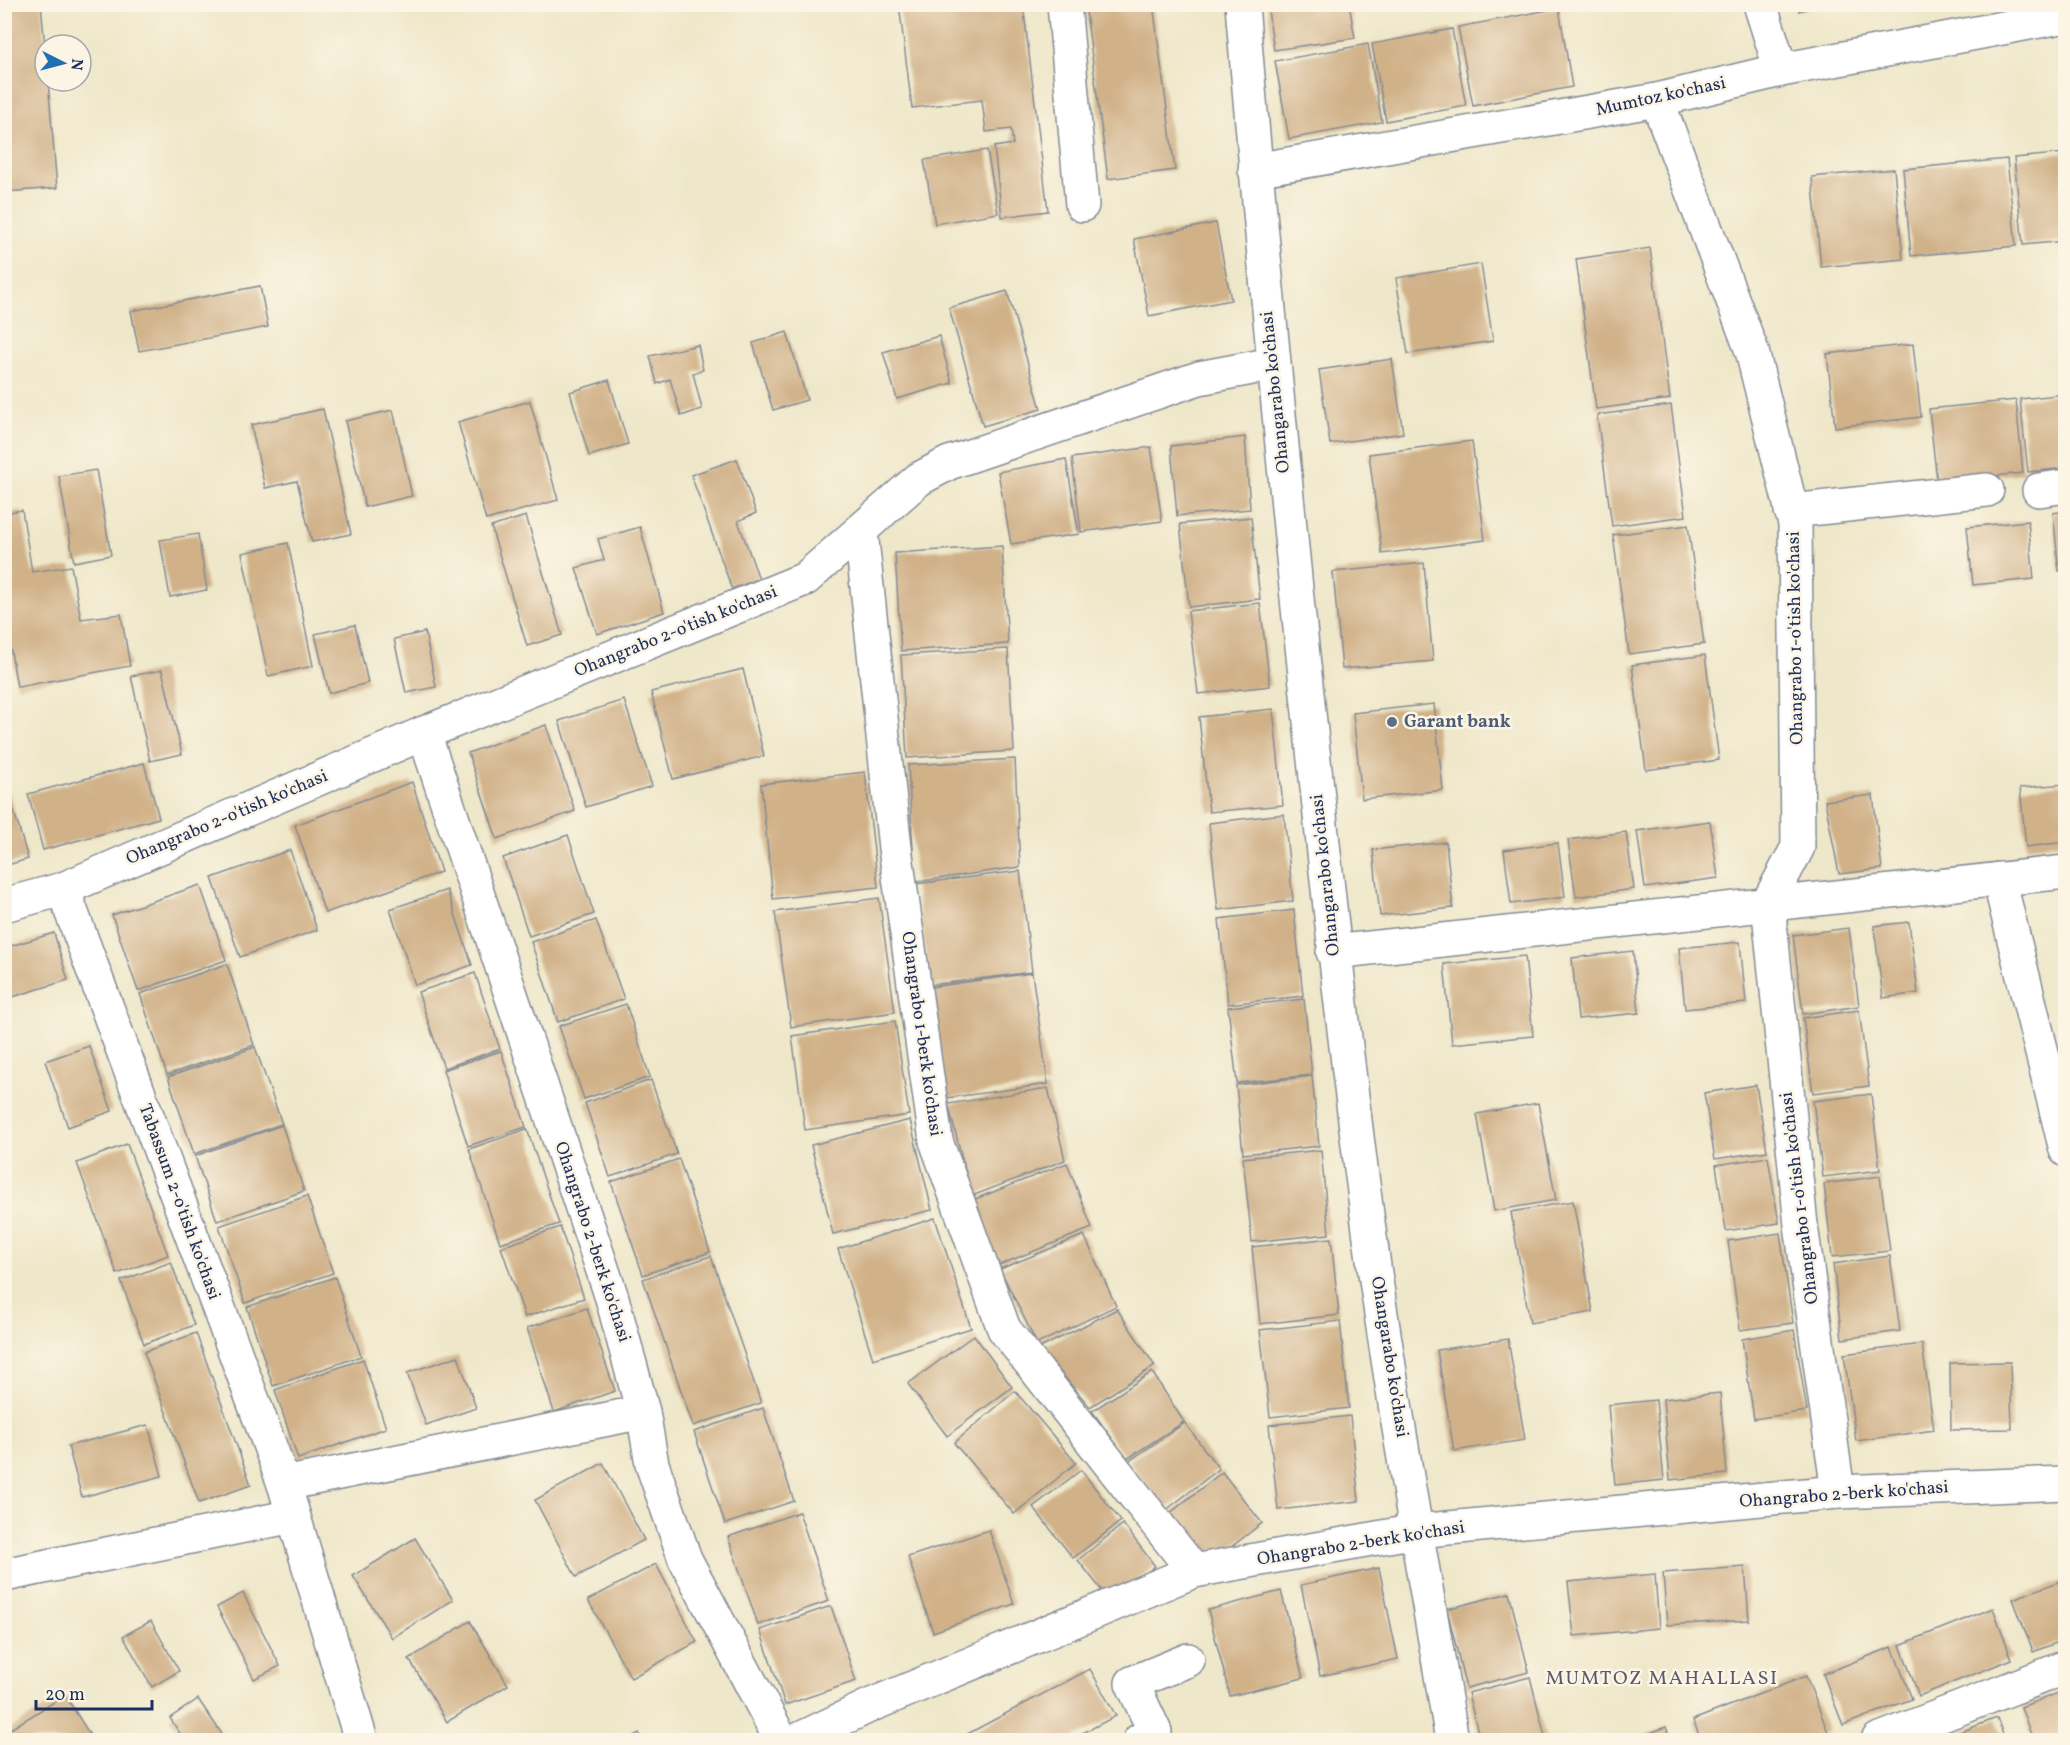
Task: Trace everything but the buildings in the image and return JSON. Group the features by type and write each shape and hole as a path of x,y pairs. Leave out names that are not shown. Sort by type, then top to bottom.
{"street":[{"path":"1064,4 1082,205"},
{"name":"Ohangarabo ko'chasi","path":"1242,4 1273,364 1333,952 1371,1241 1416,1531 1452,1740"},
{"path":"1760,4 1781,70"},
{"name":"Mumtoz ko'chasi","path":"1255,170 1657,100 1781,70 2066,16"},
{"name":"Ohangrabo 1-o'tish ko'chasi","path":"1657,100 1752,351 1795,524 1798,848 1768,903 1801,1225 1838,1492"},
{"name":"Ohangrabo 2-o'tish ko'chasi","path":"4,905 63,890 424,733 805,579 919,479 949,464 1199,378 1273,364"},
{"path":"1791,512 1987,490"},
{"name":"Ohangrabo 1-berk ko'chasi","path":"861,531 895,848 936,1141 1004,1329 1194,1571"},
{"name":"Ohangrabo 2-berk ko'chasi","path":"424,733 612,1298 643,1412 652,1464 685,1559 781,1740"},
{"path":"1333,952 2066,872"},
{"path":"1999,879 2066,1150"},
{"name":"Tabassum 2-o'tish ko'chasi","path":"63,890 284,1484 362,1740"},
{"path":"284,1484 643,1412"},
{"name":"Ohangrabo 2-berk ko'chasi","path":"798,1740 869,1706 1194,1571 1416,1531 1838,1492 2066,1483"},
{"path":"4,1575 293,1516"},
{"path":"1140,1740 1155,1732 1132,1683 1188,1660"},
{"path":"1878,1740 1918,1734 2066,1667"}],"place":[{"name":"Garant bank","path":"1392,722"}],"district":[{"name":"MUMTOZ MAHALLASI","path":"1662,1679"}]}
